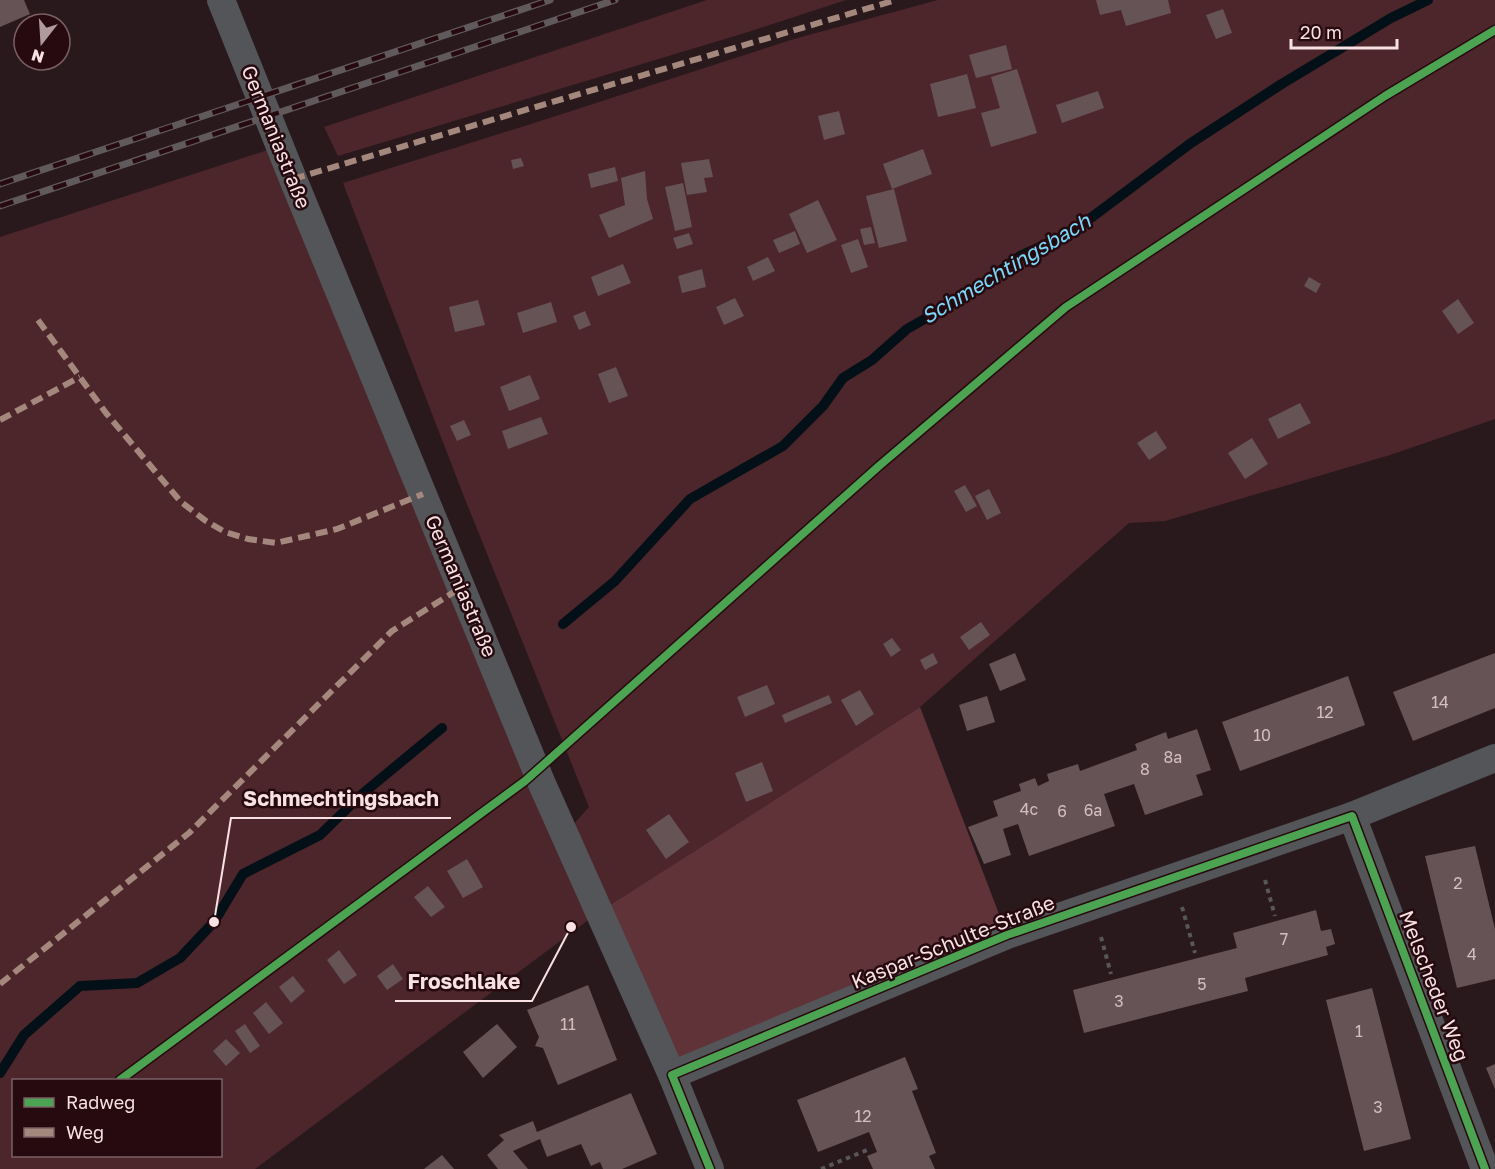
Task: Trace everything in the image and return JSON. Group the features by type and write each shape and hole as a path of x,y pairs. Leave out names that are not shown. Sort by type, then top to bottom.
{"street":[{"name":"Germaniastraße","path":"221,0 542,784 672,1075 710,1169"},
{"name":"Kaspar-Schulte-Straße","path":"672,1075 1048,920 1352,816 1495,758"},
{"name":"Melscheder Weg","path":"1352,816 1485,1169"}],"path":[{"path":"1263,870 1275,916"},
{"path":"1180,899 1195,953"},
{"path":"1099,927 1111,974"},
{"path":"821,1169 867,1150"}],"shaded area":[{"path":"707,0 846,0 748,32 338,156 324,127"},
{"path":"938,0 1495,0 1495,419 1390,455 1165,521 1129,523 920,707 599,912 255,1169 0,1169 0,237 280,146 566,833 589,807 463,494 343,183 794,39"},
{"path":"920,707 1007,935 672,1075 599,912"}],"building":[{"path":"0,0 24,0 29,12 12,12 12,22 0,27"},
{"path":"1096,0 1168,0 1171,13 1126,26 1121,10 1100,15"},
{"path":"1223,9 1232,33 1216,39 1206,15"},
{"path":"1006,45 1012,69 976,78 969,55"},
{"path":"1017,69 1037,133 991,147 981,113 1000,108 991,77"},
{"path":"967,74 976,108 938,117 930,84"},
{"path":"1098,91 1104,108 1062,123 1056,105"},
{"path":"839,111 845,134 824,140 818,116"},
{"path":"923,149 932,174 892,189 883,164"},
{"path":"521,158 524,166 513,169 511,160"},
{"path":"709,159 713,177 704,178 707,192 687,195 681,163"},
{"path":"615,167 618,181 591,188 588,174"},
{"path":"645,171 647,199 653,219 609,238 599,215 625,205 621,178"},
{"path":"683,183 692,227 675,231 665,187"},
{"path":"894,189 907,241 879,248 866,196"},
{"path":"818,200 837,240 807,253 789,214"},
{"path":"871,227 875,243 864,245 860,229"},
{"path":"795,231 800,244 779,253 773,240"},
{"path":"689,233 693,244 677,249 673,238"},
{"path":"858,239 868,267 851,273 841,245"},
{"path":"768,257 775,271 753,281 747,267"},
{"path":"623,264 631,283 598,296 591,277"},
{"path":"702,269 706,287 682,293 678,276"},
{"path":"1309,277 1321,284 1316,293 1304,286"},
{"path":"735,298 744,316 724,325 716,307"},
{"path":"1458,299 1474,323 1458,334 1442,311"},
{"path":"478,300 485,325 455,332 449,307"},
{"path":"551,302 557,322 523,333 517,313"},
{"path":"585,311 591,325 579,330 573,316"},
{"path":"616,367 628,396 609,403 598,374"},
{"path":"530,375 540,399 509,411 500,387"},
{"path":"1300,403 1311,423 1278,439 1268,419"},
{"path":"541,417 548,434 508,449 502,431"},
{"path":"464,420 471,435 457,441 450,426"},
{"path":"1156,431 1167,448 1149,460 1137,443"},
{"path":"1252,438 1268,464 1245,479 1228,453"},
{"path":"965,485 977,506 966,512 954,491"},
{"path":"989,489 1001,513 987,520 975,496"},
{"path":"981,622 990,635 969,650 960,637"},
{"path":"892,638 901,650 891,657 883,644"},
{"path":"933,653 938,663 925,670 920,660"},
{"path":"1015,653 1026,680 1000,691 989,664"},
{"path":"1495,653 1495,708 1413,741 1393,692"},
{"path":"1348,676 1365,725 1240,771 1222,722"},
{"path":"767,685 775,704 745,717 737,697"},
{"path":"860,690 874,714 856,726 841,700"},
{"path":"829,695 832,703 785,723 782,715"},
{"path":"987,696 995,722 967,731 959,705"},
{"path":"1197,729 1211,770 1196,775 1203,795 1145,815 1134,784 1104,794 1115,826 1029,856 1018,824 1003,829 1011,855 984,864 968,827 998,816 993,801 1021,791 1019,784 1035,778 1038,786 1049,781 1047,774 1078,764 1080,771 1137,750 1135,744 1166,732 1168,739"},
{"path":"762,762 773,791 746,802 735,773"},
{"path":"669,814 689,842 666,859 646,830"},
{"path":"1475,846 1495,929 1495,979 1457,988 1425,856"},
{"path":"467,859 483,887 463,898 447,871"},
{"path":"428,886 445,907 431,917 414,897"},
{"path":"1316,910 1321,931 1331,929 1335,944 1326,947 1328,955 1245,978 1248,991 1084,1033 1073,990 1237,948 1233,933"},
{"path":"339,950 357,975 344,984 327,960"},
{"path":"393,964 403,979 387,990 377,976"},
{"path":"293,976 305,991 291,1003 279,987"},
{"path":"588,985 617,1060 558,1085 543,1048 535,1046 539,1037 527,1010"},
{"path":"1372,988 1411,1139 1364,1151 1326,1000"},
{"path":"266,1002 283,1023 269,1034 253,1013"},
{"path":"245,1024 260,1046 250,1053 235,1031"},
{"path":"497,1024 517,1047 483,1078 463,1052"},
{"path":"226,1039 240,1053 226,1066 213,1051"},
{"path":"905,1057 918,1089 912,1091 936,1153 929,1156 935,1169 873,1169 867,1156 877,1152 869,1132 818,1152 797,1100"},
{"path":"1495,1064 1495,1089 1486,1068"},
{"path":"631,1093 657,1154 622,1169 603,1169 600,1162 591,1166 581,1144 547,1157 540,1139 513,1151 528,1169 498,1169 487,1155 504,1140 499,1135 533,1121 537,1132"},
{"path":"442,1155 454,1169 424,1169"}],"waterway":[{"name":"Schmechtingsbach","path":"563,624 615,581 690,499 783,446 823,406 843,378 872,360 907,329 967,295 1020,256 1072,232 1191,143 1280,85 1391,18 1428,0"},
{"name":"Schmechtingsbach","path":"0,1073 24,1035 80,986 137,983 180,958 214,922 243,874 320,835 361,795 442,728"}],"railway":[{"path":"0,184 550,0"},
{"path":"0,206 615,0"}],"marked path":[{"path":"293,179 896,0"},
{"path":"38,320 106,413 181,502 225,532 248,539 276,543 337,529 423,494"},
{"path":"0,420 80,377"},
{"path":"0,984 189,833 392,631 462,587"}],"cycle path":[{"path":"121,1079 525,781 879,466 1066,307 1385,96 1495,30"},
{"path":"710,1169 672,1075 1007,935 1352,816 1485,1169"}],"place":[{"name":"Schmechtingsbach","path":"214,922"},
{"name":"Froschlake","path":"571,927"}]}
